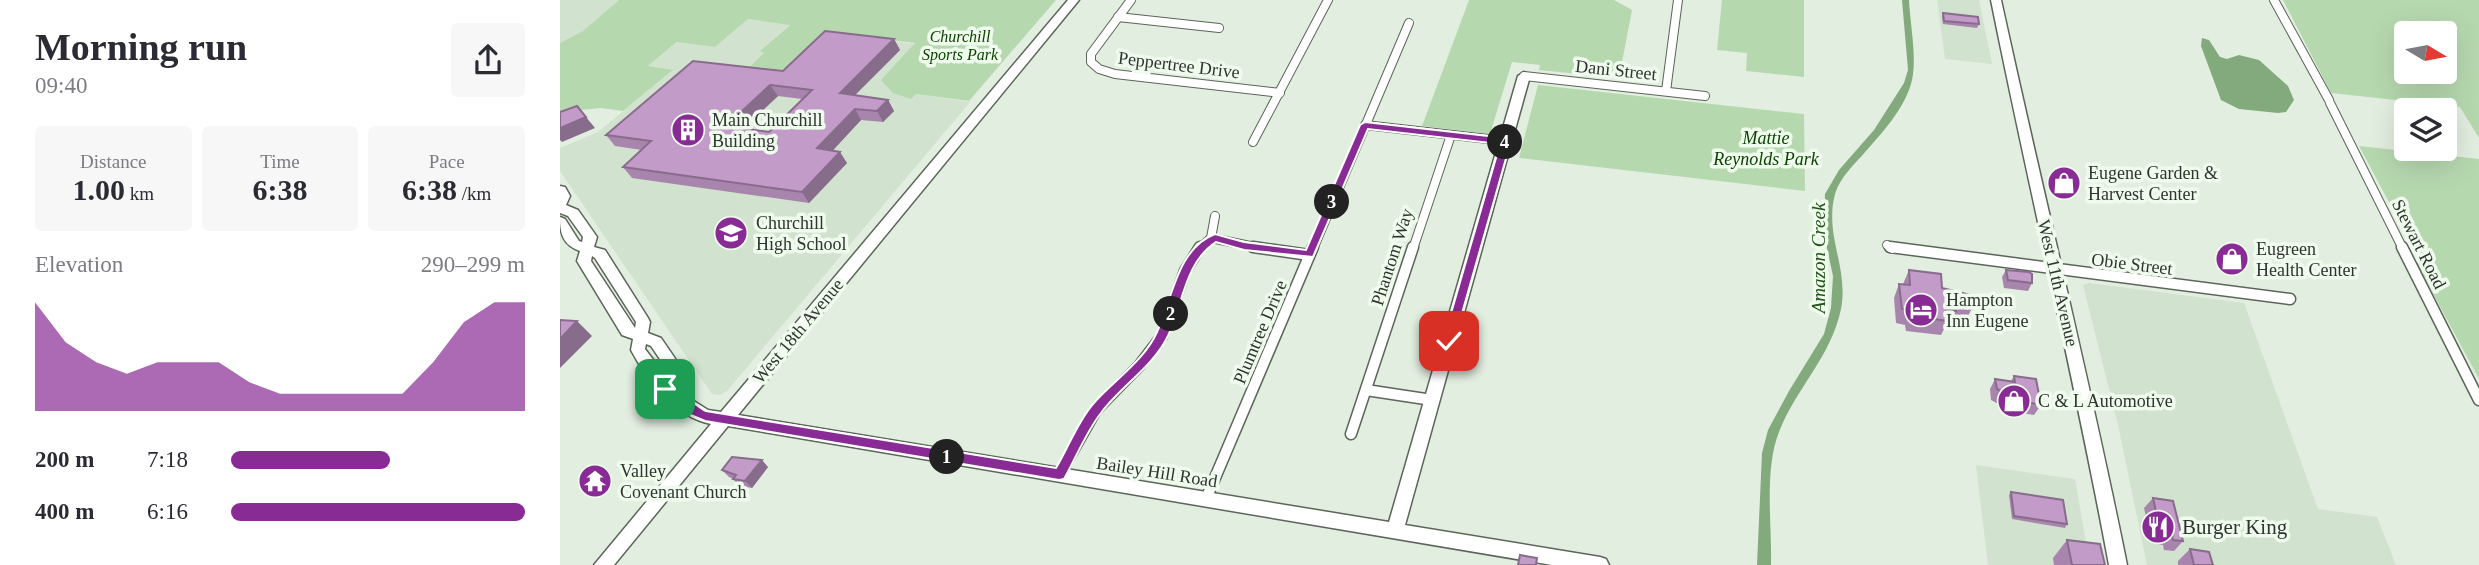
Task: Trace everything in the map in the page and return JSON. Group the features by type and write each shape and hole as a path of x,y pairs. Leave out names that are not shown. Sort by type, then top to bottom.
{"main road":[{"name":"West 18th Avenue","path":"603,565 1074,0"},
{"name":"West 11th Avenue","path":"1996,0 2092,430 2118,565"},
{"path":"1395,530 1524,76"},
{"name":"Bailey Hill Road","path":"560,190 564,196 560,207 573,212 590,237 584,261 627,331 656,342 682,380 673,393 691,410 724,419 1600,565"},
{"name":"Bailey Hill Road","path":"560,222 574,244 587,251"}],"street":[{"name":"Peppertree Drive","path":"1131,0 1091,54 1091,62 1099,69 1115,74 1280,93"},
{"path":"1253,142 1328,0"},
{"path":"1666,92 1678,0"},
{"name":"Stewart Road","path":"2274,0 2329,101 2479,400"},
{"path":"1118,17 1219,28"},
{"name":"Plumtree Drive","path":"1206,499 1409,23"},
{"name":"Dani Street","path":"1524,76 1704,96"},
{"path":"1365,125 1506,141"},
{"name":"Phantom Way","path":"1351,434 1451,135"},
{"path":"1059,475 1096,410 1146,359 1162,335 1185,271 1201,246 1211,238 1215,216"},
{"path":"1211,238 1244,246 1309,255"},
{"name":"Obie Street","path":"1887,245 1892,249 2290,299"},
{"path":"1366,390 1432,400"}],"shaded area":[{"path":"560,0 619,0 583,31 560,43"},
{"path":"1902,0 1909,0 1914,57 1911,85 1895,116 1844,176 1835,194 1832,224 1842,280 1841,309 1829,342 1786,416 1774,447 1770,480 1771,565 1757,565 1762,453 1768,430 1824,334 1831,308 1833,276 1824,234 1825,194 1839,170 1874,130 1904,83 1908,70"},
{"path":"1937,0 1979,0 1992,64 1945,59"},
{"name":"Churchill High School","path":"748,19 790,24 760,51 765,52 746,69 832,33 916,44 881,80 916,94 970,102 727,391 720,395 712,394 560,171 560,148 598,132 672,71 647,67 678,42 715,47"},
{"path":"2202,38 2209,40 2220,57 2227,59 2239,55 2259,60 2288,86 2294,100 2286,112 2239,109 2221,100 2201,46"},
{"path":"2089,283 2244,303 2318,509 2377,517 2396,565 2147,565 2118,425 2083,285"},
{"path":"1976,465 2075,479 2090,565 1988,565"}],"green space":[{"name":"Churchill Sports Park","path":"619,0 1056,0 969,101 916,94 911,99 893,93 881,80 915,43 832,33 786,75 746,70 764,53 760,51 790,25 748,19 715,47 677,42 648,66 673,70 623,111 601,108 560,112 560,43 583,31"},
{"path":"1469,0 1614,0 1632,10 1619,78 1539,70 1540,65 1512,62 1490,134 1422,126"},
{"path":"1722,0 1804,0 1804,77 1746,71 1747,53 1717,50"},
{"path":"2283,0 2479,0 2479,138 2460,107 2457,107 2457,98 2394,100 2331,93"},
{"name":"Mattie Reynolds Park","path":"1538,85 1804,114 1805,191 1519,158"},
{"path":"2359,146 2394,150 2394,161 2457,161 2457,157 2479,159 2479,379 2416,262 2421,262"}],"building":[{"path":"1943,13 1978,17 1979,24 1944,21"},
{"name":"Main Churchill Building","path":"825,31 894,39 840,93 888,100 877,111 855,109 817,148 840,152 802,192 623,167 651,141 606,135 693,61 783,71","holes":["770,85 812,90 769,132 726,126"]},
{"path":"577,106 586,117 560,128 560,112"},
{"path":"1909,270 1941,274 1942,288 1971,295 1972,308 1956,305 1956,311 1946,309 1948,321 1912,316 1911,310 1902,309 1899,284 1910,285"},
{"path":"2006,270 2029,272 2032,274 2032,283 2008,280"},
{"path":"560,320 577,321 560,339"},
{"path":"2014,376 2036,379 2041,405 2011,399 1997,389 1995,379 2015,382"},
{"path":"732,457 762,460 745,481 733,479 736,475 722,470"},
{"path":"2011,492 2063,500 2067,524 2014,516"},
{"path":"2153,498 2173,501 2183,541 2173,540 2172,535 2161,534"},
{"path":"2067,540 2100,544 2105,565 2072,565"},
{"path":"2190,549 2209,552 2213,565 2194,565"},
{"path":"1520,555 1537,558 1536,565 1518,565"}],"place":[{"name":"Main Churchill Building","path":"688,130"},
{"name":"Eugene Garden & Harvest Center","path":"2064,183"},
{"name":"Churchill High School","path":"731,233"},
{"name":"Eugreen Health Center","path":"2232,259"},
{"name":"Hampton Inn Eugene","path":"1921,310"},
{"name":"C & L Automotive","path":"2014,401"},
{"name":"Valley Covenant Church","path":"595,481"},
{"name":"Burger King","path":"2158,527"}],"route":[{"path":"665,389 691,410 705,416 1059,475 1090,417 1146,359 1162,335 1185,271 1201,246 1215,237 1244,246 1309,255 1365,125 1506,141 1449,341"}],"water label":[{"name":"Amazon Creek","path":"1818,258"}]}
